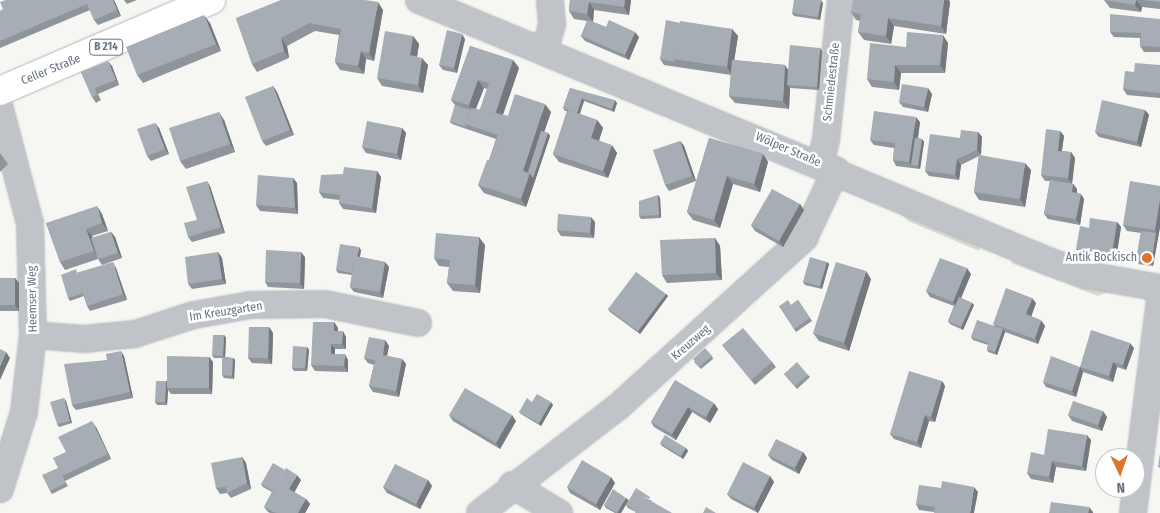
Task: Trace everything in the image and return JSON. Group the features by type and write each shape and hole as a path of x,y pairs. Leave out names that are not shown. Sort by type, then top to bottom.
{"main road":[{"name":"Celler Straße","path":"0,91 211,0"}],"street":[{"name":"Wölper Straße","path":"419,0 545,49 1054,263 1087,275 1160,288"},
{"path":"545,49 552,24 550,0"},
{"name":"Schmiedestraße","path":"828,167 841,0"},
{"name":"Heemser Weg","path":"0,109 30,223 34,335 24,412 0,488"},
{"name":"Kreuzweg","path":"480,513 512,485 619,406 804,238 828,167"},
{"path":"1132,513 1160,298"},
{"name":"Im Kreuzgarten","path":"34,335 84,339 135,334 194,315 250,305 325,304 418,323"},
{"path":"512,485 560,513"}],"shaded area":[{"path":"890,202 983,242 979,251 908,221"},
{"path":"1015,255 1116,289 1098,296 1011,263"}],"building":[{"path":"6,0 113,0 117,10 94,20 87,4 0,41 0,11 3,9 0,2"},
{"path":"281,0 365,0 378,2 369,53 361,51 358,66 335,62 341,29 310,23 281,38 284,51 252,64 236,18"},
{"path":"570,0 625,0 624,7 589,2 587,14 569,11"},
{"path":"794,0 821,0 818,17 792,13"},
{"path":"853,0 944,0 941,26 888,18 886,36 858,32 861,14 851,12"},
{"path":"1104,0 1136,0 1135,5"},
{"path":"1142,0 1160,0 1160,2"},
{"path":"1110,14 1160,19 1160,47 1140,46 1141,33 1110,32"},
{"path":"204,15 216,44 137,75 126,47"},
{"path":"588,20 606,27 609,20 635,32 625,55 581,36"},
{"path":"666,20 680,23 674,59 676,62 660,59"},
{"path":"680,21 732,29 727,67 674,59"},
{"path":"447,30 462,34 454,68 439,65"},
{"path":"385,31 413,36 410,55 422,58 418,85 377,78"},
{"path":"907,32 943,35 940,65 895,65 894,82 867,79 870,43 906,47"},
{"path":"790,45 820,48 817,87 787,85"},
{"path":"470,46 513,60 495,115 480,109 489,83 478,80 469,105 451,100"},
{"path":"732,60 785,65 783,101 729,96"},
{"path":"108,61 116,80 95,88 97,95 92,97 81,72"},
{"path":"1135,63 1160,65 1160,93 1123,89 1125,71 1134,72"},
{"path":"902,84 928,88 924,107 899,102"},
{"path":"273,86 290,130 262,141 245,97"},
{"path":"570,88 615,100 612,109 582,98 577,113 563,108"},
{"path":"515,94 545,104 523,171 530,173 521,199 478,185 487,160 493,161"},
{"path":"1102,100 1145,110 1137,142 1095,132"},
{"path":"455,105 470,110 465,124 467,127 450,122"},
{"path":"471,108 495,115 496,113 508,116 493,161 489,160 498,135 465,124"},
{"path":"568,110 597,120 591,138 612,145 603,171 553,154"},
{"path":"874,111 916,117 909,162 893,160 895,143 870,140"},
{"path":"219,112 230,144 180,161 169,128"},
{"path":"367,121 402,128 397,154 362,147"},
{"path":"155,123 165,149 147,156 137,129"},
{"path":"1046,129 1060,131 1058,151 1071,152 1068,178 1041,175"},
{"path":"961,130 978,132 977,150 957,159 955,175 925,171 930,134 960,138"},
{"path":"541,131 548,133 533,178 528,172"},
{"path":"709,138 763,154 754,184 727,176 714,220 687,212"},
{"path":"915,138 922,139 918,166 911,165"},
{"path":"680,141 692,176 665,185 653,150"},
{"path":"979,155 1025,163 1020,199 974,192"},
{"path":"344,167 377,171 372,208 339,203 340,195 319,192 321,175 343,174"},
{"path":"258,175 293,178 295,208 256,205"},
{"path":"1050,180 1073,184 1072,192 1081,194 1076,219 1044,214"},
{"path":"207,181 221,227 188,237 184,223 197,220 186,187"},
{"path":"1130,181 1160,186 1155,230 1123,225"},
{"path":"772,189 800,204 779,241 751,225"},
{"path":"658,195 659,215 639,216 639,201"},
{"path":"97,206 102,223 86,229 94,251 60,262 46,223"},
{"path":"558,214 591,217 590,233 557,230"},
{"path":"1090,218 1117,222 1112,254 1076,249 1080,226 1089,228"},
{"path":"1141,231 1156,233 1151,263 1136,261"},
{"path":"111,232 118,253 98,259 91,238"},
{"path":"436,233 479,237 475,285 447,283 450,260 434,258"},
{"path":"715,238 716,273 662,275 660,240"},
{"path":"340,244 359,247 357,257 355,256 352,273 336,270"},
{"path":"266,250 301,252 300,283 265,282"},
{"path":"218,252 222,279 188,284 185,257"},
{"path":"355,256 385,262 380,292 350,287"},
{"path":"810,257 827,262 820,286 803,282"},
{"path":"940,258 967,268 953,302 926,291"},
{"path":"113,262 123,294 87,306 76,273"},
{"path":"836,262 866,271 844,343 813,333"},
{"path":"76,269 83,293 68,298 61,275"},
{"path":"636,272 666,294 638,331 608,309"},
{"path":"0,278 15,278 15,305 0,305"},
{"path":"1006,288 1032,298 1026,314 1041,320 1035,339 993,324"},
{"path":"959,297 972,303 961,327 948,321"},
{"path":"788,300 791,305 798,300 810,318 794,329 779,306"},
{"path":"977,320 1003,329 995,352 987,349 989,343 971,337"},
{"path":"313,322 334,322 334,331 343,331 342,344 331,344 331,354 345,354 344,366 311,365"},
{"path":"249,327 269,327 268,358 248,358"},
{"path":"743,328 772,362 751,380 722,345"},
{"path":"1091,330 1130,343 1123,365 1113,362 1109,376 1080,367"},
{"path":"213,335 224,335 223,356 212,355"},
{"path":"369,337 385,340 383,355 402,359 396,391 369,386 375,360 364,358"},
{"path":"293,346 307,347 305,368 292,368"},
{"path":"705,348 712,356 699,367 693,359"},
{"path":"0,349 6,352 0,366"},
{"path":"121,351 130,392 72,405 64,364 107,360 106,354"},
{"path":"167,356 209,357 209,388 167,388"},
{"path":"1051,356 1080,367 1072,391 1043,382"},
{"path":"222,357 233,358 232,376 222,375"},
{"path":"797,362 808,375 795,386 784,374"},
{"path":"909,371 942,381 931,417 925,415 917,442 890,434"},
{"path":"675,380 714,403 706,417 688,407 672,434 651,422"},
{"path":"156,381 166,381 165,402 155,402"},
{"path":"465,388 512,415 496,443 449,415"},
{"path":"537,394 551,402 539,423 519,412 527,398 532,402"},
{"path":"64,398 70,421 57,424 50,402"},
{"path":"1073,401 1103,411 1098,425 1068,415"},
{"path":"92,421 108,454 62,476 53,458 66,452 58,437"},
{"path":"1048,429 1087,435 1082,466 1052,461 1049,477 1027,473 1031,452 1044,455"},
{"path":"665,435 686,448 681,456 660,443"},
{"path":"776,439 803,452 795,468 768,455"},
{"path":"242,457 247,483 227,493 226,487 216,488 211,463"},
{"path":"582,460 611,477 596,504 567,487"},
{"path":"743,462 770,476 754,508 727,494"},
{"path":"273,463 285,470 273,491 261,484"},
{"path":"395,464 428,480 416,504 383,487"},
{"path":"58,468 66,483 50,491 42,475"},
{"path":"286,468 297,475 289,489 306,499 298,513 276,513 264,507"},
{"path":"942,481 974,487 970,513 934,513 935,507 916,504 919,485 941,488"},
{"path":"636,488 650,497 649,499 644,497 636,511 626,505"},
{"path":"613,489 626,498 617,513 604,505"},
{"path":"644,497 672,513 635,513"},
{"path":"1051,502 1089,507 1088,513 1049,513"},
{"path":"706,507 716,513 703,513"}],"place":[{"name":"Antik Bockisch","path":"1147,258"}]}
